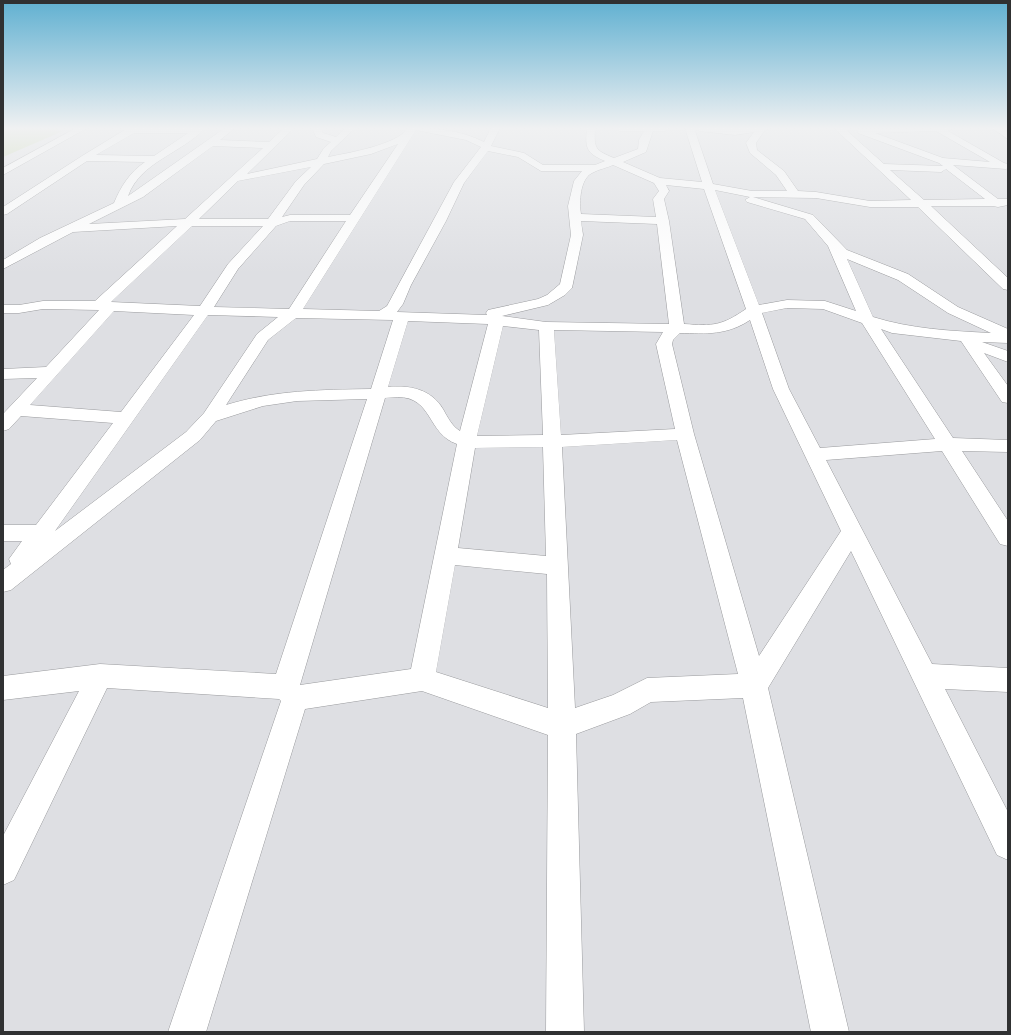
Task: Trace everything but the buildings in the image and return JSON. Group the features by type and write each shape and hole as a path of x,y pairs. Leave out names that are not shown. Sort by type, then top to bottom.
{"street":[{"path":"3,212 57,176"},
{"path":"119,205 135,176"},
{"path":"3,265 44,240 73,228 139,195 165,176"},
{"path":"3,425 52,372 104,306 188,222 238,176"},
{"path":"235,179 249,176"},
{"path":"3,578 42,533 204,311 233,267 272,222 300,183 307,176"},
{"path":"3,583 170,456 193,436 210,417 262,337 294,312 381,176"},
{"path":"187,1032 290,692 376,394 392,316 392,309 463,176"},
{"path":"473,318 542,303 563,292 567,285 577,235 574,206 579,181 583,176"},
{"path":"647,176 658,181 708,186 752,194 816,195 870,204 1008,202"},
{"path":"705,176 781,389 1008,844"},
{"path":"782,176 794,194"},
{"path":"890,176 1008,286"},
{"path":"962,176 1008,211"},
{"path":"658,181 664,191 658,199 663,221 677,328"},
{"path":"721,189 759,204 809,217 834,245 853,258 903,277 953,310 1008,336"},
{"path":"575,217 663,221"},
{"path":"73,228 188,222 272,222 290,218 354,218"},
{"path":"834,245 867,320 1008,538"},
{"path":"3,309 19,309 43,305 104,306 204,311 294,312 473,318 497,319 546,326 677,328 708,330 734,324 754,310 787,304 809,304 825,305 892,328 951,336 1008,336"},
{"path":"3,325 19,309"},
{"path":"422,679 467,441 497,319"},
{"path":"546,326 554,442 558,566 562,726 565,1032"},
{"path":"677,328 666,338 664,344 685,434 754,686 830,1032"},
{"path":"951,336 1008,357"},
{"path":"968,342 1008,398"},
{"path":"3,374 52,372"},
{"path":"210,417 251,403 270,399 294,396 376,394 404,391 421,396 429,402 444,429 452,435 467,441 554,442 685,434"},
{"path":"17,410 125,418"},
{"path":"814,455 948,444 1008,446"},
{"path":"754,686 852,531"},
{"path":"3,533 42,533"},
{"path":"445,555 558,566"},
{"path":"3,688 100,676 290,692 422,679 562,726 620,705 646,690 662,688 754,686"},
{"path":"3,869 100,676"},
{"path":"925,676 1008,680"}]}
